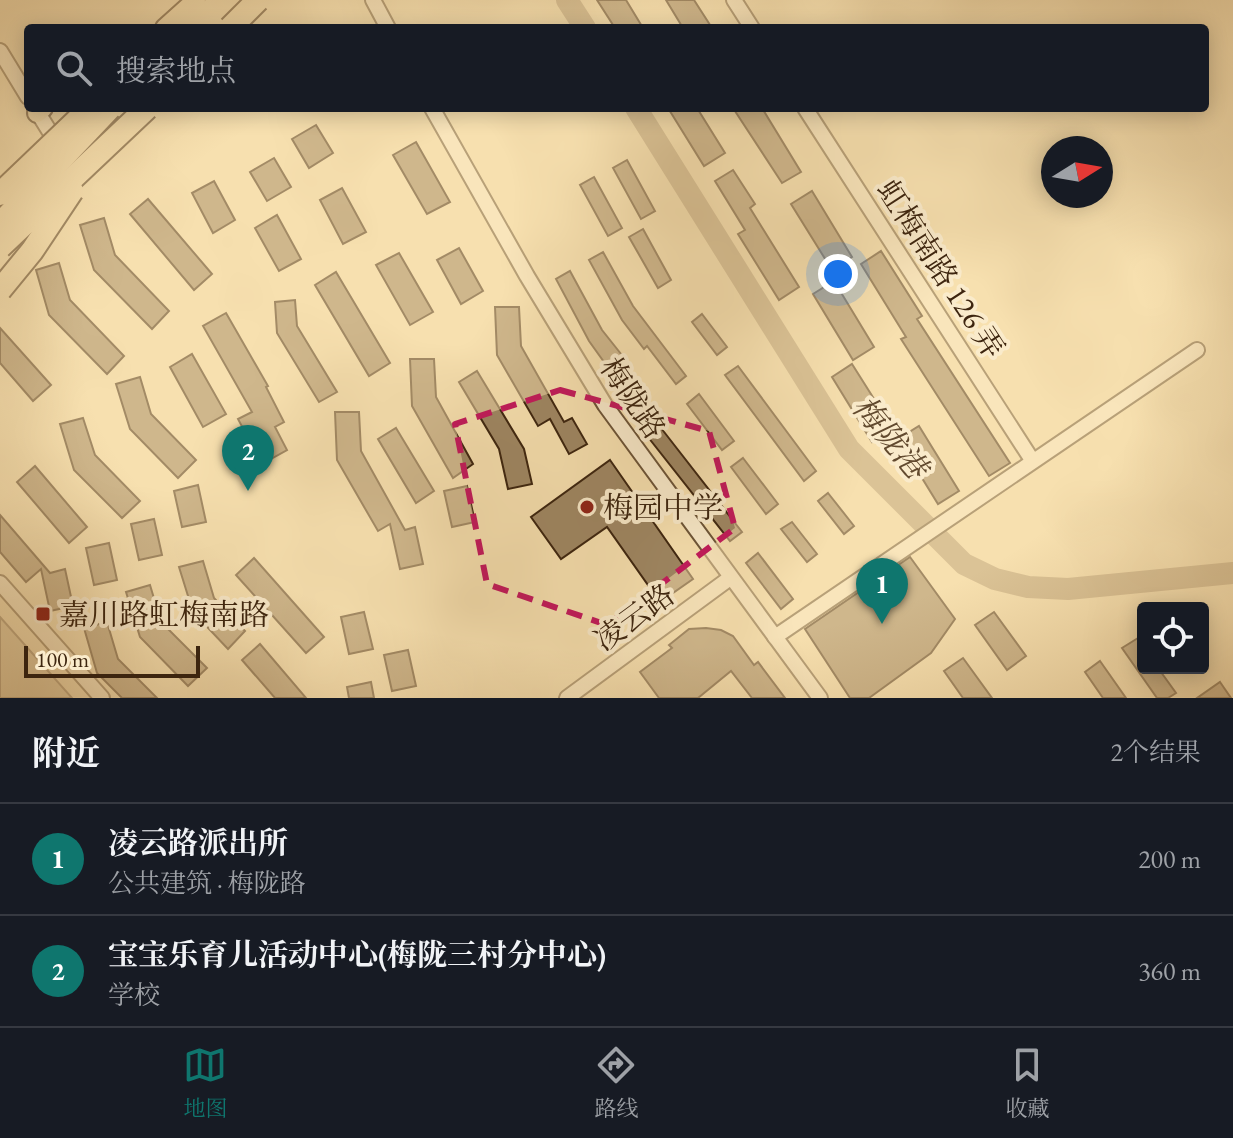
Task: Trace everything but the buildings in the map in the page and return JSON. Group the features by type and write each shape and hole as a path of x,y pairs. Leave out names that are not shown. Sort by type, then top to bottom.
{"highway":[{"path":"203,24 260,2"},
{"path":"0,194 86,112"},
{"path":"0,223 106,112"},
{"path":"0,248 77,166 142,112"},
{"path":"0,287 32,251 77,166"}],"main road":[{"path":"227,14 239,0"},
{"path":"170,24 197,1"},
{"path":"0,202 54,135 77,112"},
{"path":"77,166 108,112"},
{"path":"77,166 126,112"},
{"path":"0,223 150,112"}],"street":[{"path":"373,0 386,24"},
{"path":"734,0 749,24"},
{"path":"0,51 24,88"},
{"path":"40,112 77,166"},
{"name":"梅陇路","path":"434,112 512,251 605,405 820,698"},
{"name":"虹梅南路 126 弄","path":"808,112 1032,460"},
{"path":"775,637 1197,350"},
{"name":"凌云路","path":"567,698 730,578"},
{"path":"0,583 102,698"}],"highlighted area":[{"path":"560,390 709,431 735,528 607,625 487,584 455,424"}],"shaded area":[{"path":"0,617 72,698 0,698"}],"waterway":[{"name":"梅陇港","path":"567,0 582,24"},
{"name":"梅陇港","path":"638,112 849,449 964,564 995,579 1028,587 1068,589 1233,573"}],"place":[{"name":"宝宝乐育儿活动中心(梅陇三村分中心)","path":"248,491"},
{"name":"梅园中学","path":"587,507"},
{"name":"嘉川路虹梅南路","path":"43,614"},
{"name":"凌云路派出所","path":"882,624"}]}
